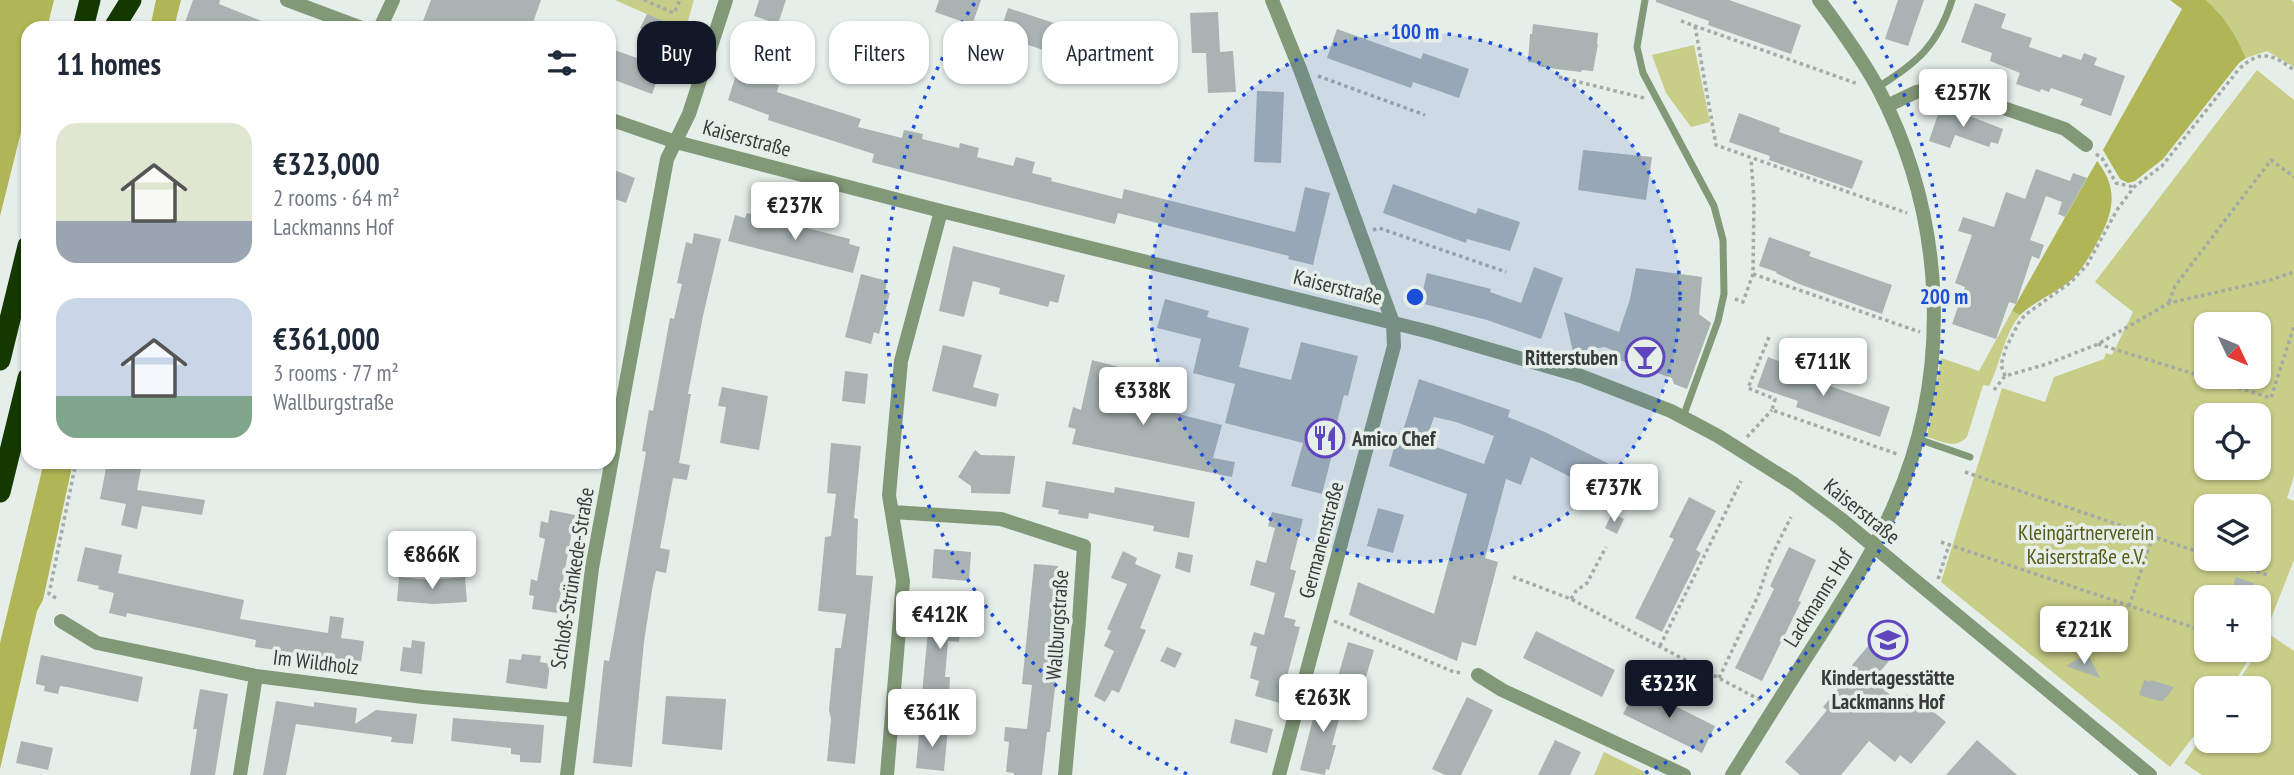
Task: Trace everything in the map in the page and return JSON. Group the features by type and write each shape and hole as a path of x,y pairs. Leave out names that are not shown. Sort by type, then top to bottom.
{"highway":[{"path":"85,21 90,0"},
{"path":"117,21 122,0"},
{"path":"119,21 131,0"},
{"path":"0,360 21,274"},
{"path":"0,492 21,406"}],"street":[{"path":"287,0 343,21"},
{"path":"383,21 393,0"},
{"name":"Schloß-Strünkede-Straße","path":"616,415 667,159 689,114 726,0"},
{"name":"Germanenstraße","path":"1272,0 1393,323 1394,346 1279,775"},
{"name":"Lackmanns Hof","path":"1732,775 1874,547 1896,502 1912,460 1929,385 1934,333 1932,270 1925,220 1908,157 1887,106 1859,56 1819,0"},
{"path":"1887,106 1916,92 1942,87 2065,129 2086,145"},
{"name":"Kaiserstraße","path":"616,121 676,142 941,211 1393,323 1581,376 1683,417 1740,449 1841,519 2150,775"},
{"path":"887,775 903,581 889,495 901,361 941,211"},
{"name":"Schloß-Strünkede-Straße","path":"567,775 592,568 607,469"},
{"name":"Wallburgstraße","path":"893,512 1001,519 1084,546 1065,775"},
{"name":"Im Wildholz","path":"61,621 97,643 256,676 423,697 574,710"},
{"path":"1478,675 1502,690 1684,775"},
{"path":"240,775 256,676"}],"lane":[{"path":"1645,0 1638,33 1639,61 1719,218 1723,240 1724,295 1718,321 1683,417"},
{"path":"1877,88 1914,63 1930,47 1940,33 1952,0"},
{"path":"1918,439 1970,457"}],"path":[{"path":"644,0 674,13 680,0"},
{"path":"1681,21 1860,85 1877,88"},
{"path":"1695,26 1716,145 1925,220"},
{"path":"2005,376 2001,365 2018,324 2025,315 2071,282 2087,265 2134,187 2162,166 2239,69 2260,55 2270,56 2294,70"},
{"path":"1300,69 1424,116"},
{"path":"1559,77 1650,99 1656,97"},
{"path":"2086,145 2102,158 2116,183 2134,187"},
{"path":"1724,295 1743,302 1753,274 1754,199 1751,158"},
{"path":"2169,303 2175,286 2271,160 2294,177"},
{"path":"1361,234 1379,228 1506,272"},
{"path":"1994,390 2005,376 2047,364 2098,344 2169,303 2294,272"},
{"path":"1753,274 1918,332 1934,333"},
{"path":"2098,344 2272,398 2294,326"},
{"path":"1740,449 1748,435 1772,410 1775,399 1748,388 1769,337"},
{"path":"1772,410 1912,460"},
{"path":"56,598 48,594 75,469"},
{"path":"1965,472 2194,550"},
{"path":"1660,646 1741,481"},
{"path":"1719,678 1758,596 1771,557 1791,517"},
{"path":"2129,606 2153,536"},
{"path":"1941,542 2194,628"},
{"path":"1928,592 1938,580 1949,545"},
{"path":"1571,599 1587,583 1606,547"},
{"path":"2255,571 2267,575"},
{"path":"1513,578 1571,599 1775,708"},
{"path":"1322,616 1454,672 1478,675"}],"green space":[{"path":"0,0 54,0 49,21 21,21 21,132 0,216"},
{"path":"156,0 181,0 176,21 152,21"},
{"path":"615,0 694,0 688,21 662,21"},
{"path":"2170,0 2206,0 2229,27 2246,58 2239,63 2163,159 2135,181 2128,183 2120,179 2103,150 2182,9"},
{"path":"2206,0 2294,2 2294,67 2267,51 2246,58 2229,27"},
{"path":"1694,45 1710,122 1691,127 1666,93 1652,55"},
{"name":"Kleingärtnerverein Kaiserstraße e.V.","path":"2257,70 2294,100 2294,476 2287,498 2294,501 2294,560 2271,618 2271,585 2194,585 2194,662 2247,662 2238,676 2194,676 2194,736 2170,767 1941,582 2002,388 2045,402 2054,377 2104,359 2106,353 2112,355 2133,312 2095,282"},
{"path":"2097,161 2109,183 2111,204 2106,224 2090,255 2064,286 2020,315 2012,311"},
{"path":"2012,311 2020,315 2010,332 1989,386 1983,385 1967,437 1953,444 1927,437 1941,358 1979,371"},
{"path":"42,469 71,469 43,600 37,611 0,769 0,643"},
{"path":"2271,635 2294,651 2294,775 2202,775 2184,763 2194,748 2194,753 2271,753 2271,676 2242,676 2251,662 2271,662"},
{"path":"1604,752 1651,775 1594,775"}],"building":[{"path":"193,0 220,0 219,4 262,21 186,21"},
{"path":"431,0 541,0 534,21 423,21"},
{"path":"759,0 786,0 779,21 754,16"},
{"path":"939,0 981,0 973,21 961,21 935,12"},
{"path":"1656,0 1729,0 1801,25 1791,54 1708,25 1709,21"},
{"path":"1898,0 1924,0 1908,46 1885,39"},
{"path":"1975,3 2006,14 2001,28 2032,38 2029,47 2061,58 2063,54 2081,60 2084,53 2097,58 2094,65 2125,76 2111,116 2080,105 2083,99 2051,88 2049,92 2041,89 2040,92 2016,84 2020,73 1990,61 1992,53 1961,42"},
{"path":"1008,8 1048,21 1042,21 1042,50 1028,45 1028,21 1004,21"},
{"path":"1218,12 1220,52 1233,51 1236,92 1208,93 1206,53 1192,53 1190,13"},
{"path":"647,14 663,21 644,21"},
{"path":"1533,24 1598,33 1593,71 1556,69 1528,62"},
{"path":"1337,29 1421,59 1423,53 1469,69 1459,98 1413,82 1411,88 1327,58"},
{"path":"616,51 637,58 637,84 656,84 652,94 616,81"},
{"path":"733,84 776,84 779,85 777,92 861,119 858,127 902,138 904,130 923,134 922,139 959,148 960,143 979,148 977,157 1013,166 1016,157 1035,162 1032,173 1052,178 1051,181 1122,199 1124,189 1295,232 1305,187 1330,193 1313,265 1288,259 1289,256 1118,213 1115,224 874,163 874,154 768,120 769,115 728,100"},
{"path":"1257,91 1284,92 1281,163 1254,162"},
{"path":"1941,105 2003,129 1998,144 1991,142 1989,147 1955,135 1950,148 1929,141"},
{"path":"1739,113 1780,128 1779,132 1863,161 1852,189 1769,160 1770,156 1729,142"},
{"path":"1583,150 1652,157 1646,200 1578,190"},
{"path":"2036,169 2070,181 2073,173 2087,178 2065,217 2058,214 2062,202 2046,196 2030,240 2044,245 2039,259 2032,256 2016,304 2009,302 1996,339 1952,324 1965,287 1955,283 1972,235 1958,231 1963,217 1994,227 2006,192 2025,199"},
{"path":"616,171 635,178 626,203 616,199"},
{"path":"1393,184 1476,214 1478,208 1520,222 1510,251 1467,239 1466,243 1383,213"},
{"path":"747,213 850,239 849,244 860,247 853,273 728,241 735,215 745,218"},
{"path":"694,233 721,239 688,394 691,394 679,463 690,465 687,480 673,478 660,548 670,550 666,573 656,571 652,590 644,642 632,767 593,763 604,660 609,661 646,452 642,451 649,410 653,411 670,318 674,319 682,284 677,283 686,242 692,244"},
{"path":"1769,237 1811,252 1809,256 1892,285 1882,314 1799,284 1759,266"},
{"path":"953,246 1065,275 1058,303 1050,301 1048,307 999,294 1000,288 973,281 964,317 939,311"},
{"path":"1534,267 1563,278 1541,339 1487,320 1420,303 1427,273 1491,289 1490,292 1521,303"},
{"path":"1636,268 1702,277 1699,314 1711,323 1687,389 1674,384 1672,378 1619,360 1616,352 1605,347 1573,352 1564,312 1619,332 1630,299"},
{"path":"861,274 887,281 885,291 890,293 879,334 874,332 871,344 845,337"},
{"path":"1165,299 1209,311 1207,317 1249,328 1239,367 1291,380 1301,342 1358,356 1348,396 1344,395 1322,494 1291,486 1303,443 1225,423 1235,384 1193,373 1201,339 1157,328"},
{"path":"943,345 982,355 973,387 999,394 996,407 932,391"},
{"path":"1768,357 1809,372 1807,378 1890,407 1880,437 1796,407 1798,401 1757,387"},
{"path":"1092,360 1126,369 1119,399 1222,425 1213,458 1235,462 1232,477 1072,444 1076,429 1068,427 1073,407 1081,410"},
{"path":"845,371 868,374 865,404 842,401"},
{"path":"1419,379 1510,410 1508,417 1545,432 1631,475 1618,501 1531,457 1521,485 1506,479 1485,558 1498,562 1476,646 1462,642 1457,661 1349,615 1358,582 1434,614 1467,494 1389,466 1398,433 1402,434","holes":["1434,417 1494,436 1484,464 1425,443"]},
{"path":"722,387 768,396 759,450 720,443 726,407 718,406"},
{"path":"831,443 861,446 854,518 858,519 856,575 873,576 855,764 827,761 835,648 841,648 846,614 818,611 825,537 831,536 836,494 827,493"},
{"path":"975,450 981,455 1015,456 1010,494 971,493 971,486 958,477"},
{"path":"106,469 141,469 137,490 205,500 202,515 142,506 137,529 121,525 126,504 100,499"},
{"path":"1046,481 1114,493 1115,487 1195,502 1189,538 1153,531 1154,526 1089,513 1088,519 1058,514 1059,510 1042,507"},
{"path":"1689,497 1716,511 1696,550 1701,553 1662,632 1635,618 1674,539 1669,537"},
{"path":"1378,508 1404,515 1393,553 1367,546"},
{"path":"550,510 575,515 557,613 532,609 534,596 529,595 531,579 537,581 545,539 539,537 541,521 548,523"},
{"path":"1272,512 1303,519 1290,569 1296,571 1284,617 1296,620 1294,626 1300,627 1280,703 1255,696 1259,681 1250,678 1257,647 1250,645 1254,632 1264,635 1275,593 1250,585 1256,560 1266,563 1275,528 1268,526"},
{"path":"1612,513 1624,519 1617,534 1605,528"},
{"path":"85,547 122,555 118,573 244,600 240,619 328,633 330,616 344,618 341,638 364,641 361,663 255,647 256,640 127,613 126,617 109,613 114,593 77,581"},
{"path":"1789,547 1816,560 1798,601 1801,602 1762,681 1735,668 1774,589 1770,586"},
{"path":"934,549 971,552 969,581 932,578"},
{"path":"1123,551 1137,558 1135,564 1161,575 1140,628 1146,630 1119,693 1112,690 1105,702 1094,696 1114,651 1104,646 1111,631 1107,629 1127,584 1111,578"},
{"path":"1178,552 1193,555 1190,573 1175,568"},
{"path":"1034,564 1058,566 1053,615 1057,615 1056,626 1059,631 1057,669 1042,775 1014,775 1006,772 1009,742 1004,741 1005,727 1027,729 1032,685 1022,684"},
{"path":"399,577 430,580 465,577 467,602 433,604 397,601"},
{"path":"2236,577 2254,583 2253,585 2233,585"},
{"path":"930,610 962,613 959,642 948,641 945,677 950,677 949,697 922,694"},
{"path":"1536,631 1615,670 1602,697 1523,658"},
{"path":"412,640 425,642 422,674 400,671 403,647 411,648"},
{"path":"1348,642 1374,650 1363,687 1337,680"},
{"path":"1869,645 1889,661 1873,680 1900,703 1907,694 1915,702 1918,699 1946,722 1911,764 1900,755 1895,762 1869,741 1841,775 1800,775 1785,762 1827,710 1823,707 1855,668 1852,665"},
{"path":"1167,647 1182,653 1175,668 1160,661"},
{"path":"522,654 541,656 540,662 550,664 547,689 506,683 509,659 521,660"},
{"path":"41,655 143,677 138,702 60,686 58,694 44,691 45,686 36,684"},
{"path":"2083,656 2090,658 2100,678 2066,666"},
{"path":"2144,680 2174,687 2163,701 2159,701 2139,695"},
{"path":"1637,687 1715,726 1702,753 1623,714"},
{"path":"200,689 228,694 215,775 190,775 197,729 193,729"},
{"path":"1320,691 1345,697 1332,745 1336,745 1325,775 1300,770"},
{"path":"666,696 726,699 722,750 662,744"},
{"path":"1467,697 1493,710 1461,775 1445,775 1432,769"},
{"path":"276,701 314,707 314,702 357,708 355,724 376,710 417,714 413,744 391,742 392,737 296,724 286,775 263,775"},
{"path":"453,718 544,725 541,763 520,762 520,755 511,754 511,748 451,741"},
{"path":"1235,719 1273,729 1267,753 1230,743"},
{"path":"923,726 948,728 944,771 916,768 919,735 923,735"},
{"path":"1555,740 1581,752 1570,775 1538,775"},
{"path":"1977,740 2017,775 1946,775"},
{"path":"21,741 53,748 48,770 16,763"}],"place":[{"name":"Ritterstuben","path":"1645,357"},
{"name":"Amico Chef","path":"1325,438"},
{"name":"Kindertagesstätte Lackmanns Hof","path":"1888,640"}]}
